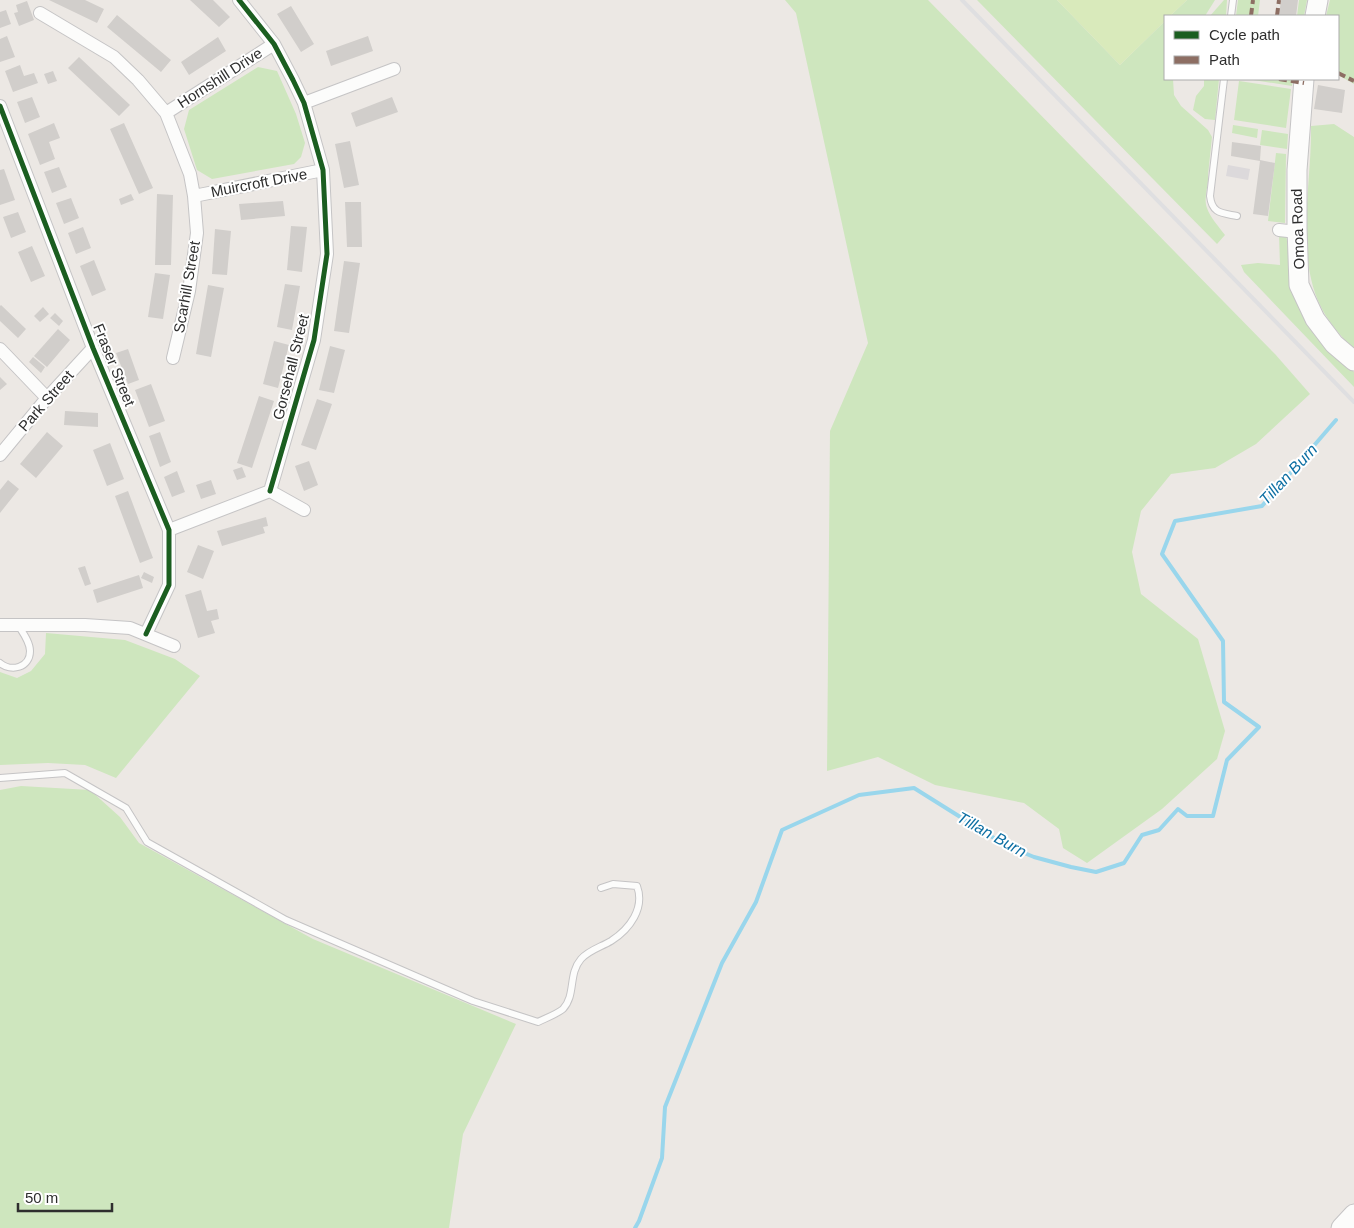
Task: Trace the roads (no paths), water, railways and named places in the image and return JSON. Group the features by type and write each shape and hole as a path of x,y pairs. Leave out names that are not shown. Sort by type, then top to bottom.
{"main road":[{"path":"1315,15 1318,0"},
{"name":"Omoa Road","path":"1304,80 1297,170 1288,231 1300,285 1315,319 1334,344 1354,361"},
{"path":"1341,1228 1354,1214"}],"street":[{"name":"Gorsehall Street","path":"239,0 274,44 304,103 323,170 327,254 314,340 270,491"},
{"name":"Scarhill Street","path":"40,13 114,56 138,80 166,113 190,174 197,233 189,291 173,358"},
{"name":"Hornshill Drive","path":"166,113 274,44"},
{"path":"304,103 394,69"},
{"name":"Fraser Street","path":"0,106 92,348 169,530 169,585 146,634"},
{"name":"Muircroft Drive","path":"194,196 323,170"},
{"name":"Park Street","path":"0,455 47,398 92,348"},
{"path":"0,349 47,398"},
{"path":"169,530 270,491 304,510"},
{"path":"0,625 130,628 174,646"}],"lane":[{"path":"1231,15 1232,0"},
{"path":"1224,80 1210,196 1211,205 1216,210 1237,216"},
{"path":"0,663 13,669 28,661 30,656 29,644 18,625"},
{"path":"0,778 65,773 126,808 147,842 286,920 473,1001 538,1022 562,1009 571,995 572,976 580,960 589,952 611,941 623,932 638,911 640,895 637,886 613,884 601,888"}],"waterway":[{"name":"Tillan Burn","path":"635,1228 662,1158 665,1107 722,963 756,902 782,830 859,795 914,788 1005,845 1034,857 1096,872 1124,863 1142,835 1159,830 1178,809 1187,816 1213,816 1227,760 1259,727 1224,702 1223,641 1162,554 1175,521 1262,506 1336,420"}],"railway":[{"path":"962,0 1354,402"}]}
